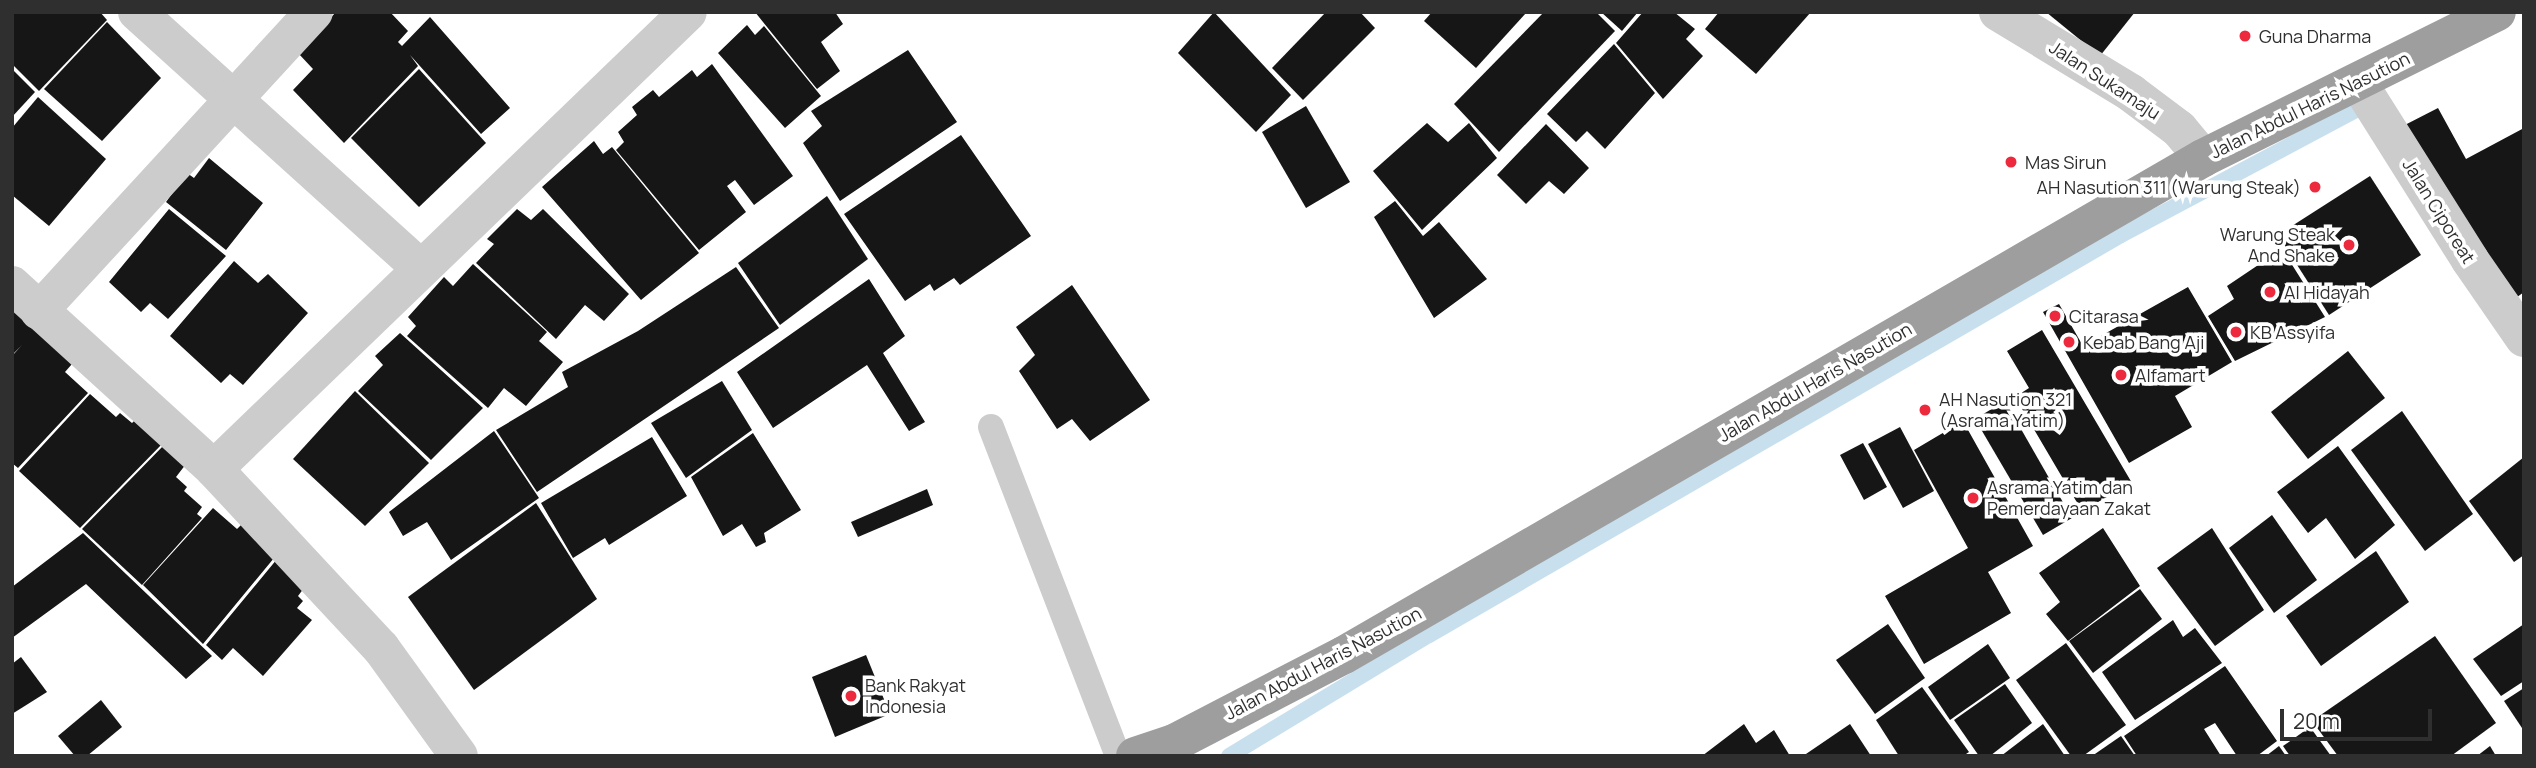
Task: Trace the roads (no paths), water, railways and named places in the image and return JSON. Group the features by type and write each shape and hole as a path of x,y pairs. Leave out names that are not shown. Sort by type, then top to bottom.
{"highway":[{"name":"Jalan Abdul Haris Nasution","path":"1135,756 1188,741 1257,700 1344,655 2203,158 2497,12"}],"street":[{"path":"137,12 421,269"},
{"path":"39,311 314,12"},
{"path":"214,468 688,12"},
{"name":"Jalan Sukamaju","path":"1998,12 2131,93 2179,129 2203,158"},
{"name":"Jalan Ciporeat","path":"2358,82 2470,260 2524,338"},
{"path":"12,285 214,468 381,648 459,756"}],"lane":[{"path":"991,427 1118,756"}],"waterway":[{"path":"1229,756 1429,635 2121,235 2354,111"}],"place":[{"name":"Guna Dharma","path":"2245,36"},
{"name":"Mas Sirun","path":"2011,162"},
{"name":"AH Nasution 311 (Warung Steak)","path":"2315,187"},
{"name":"Warung Steak And Shake","path":"2349,245"},
{"name":"Al Hidayah","path":"2270,292"},
{"name":"Citarasa","path":"2055,316"},
{"name":"KB Assyifa","path":"2236,332"},
{"name":"Kebab Bang Aji","path":"2069,342"},
{"name":"Alfamart","path":"2121,375"},
{"name":"AH Nasution 321 (Asrama Yatim)","path":"1925,410"},
{"name":"Asrama Yatim dan Pemerdayaan Zakat","path":"1973,498"},
{"name":"Bank Rakyat Indonesia","path":"851,696"}]}
